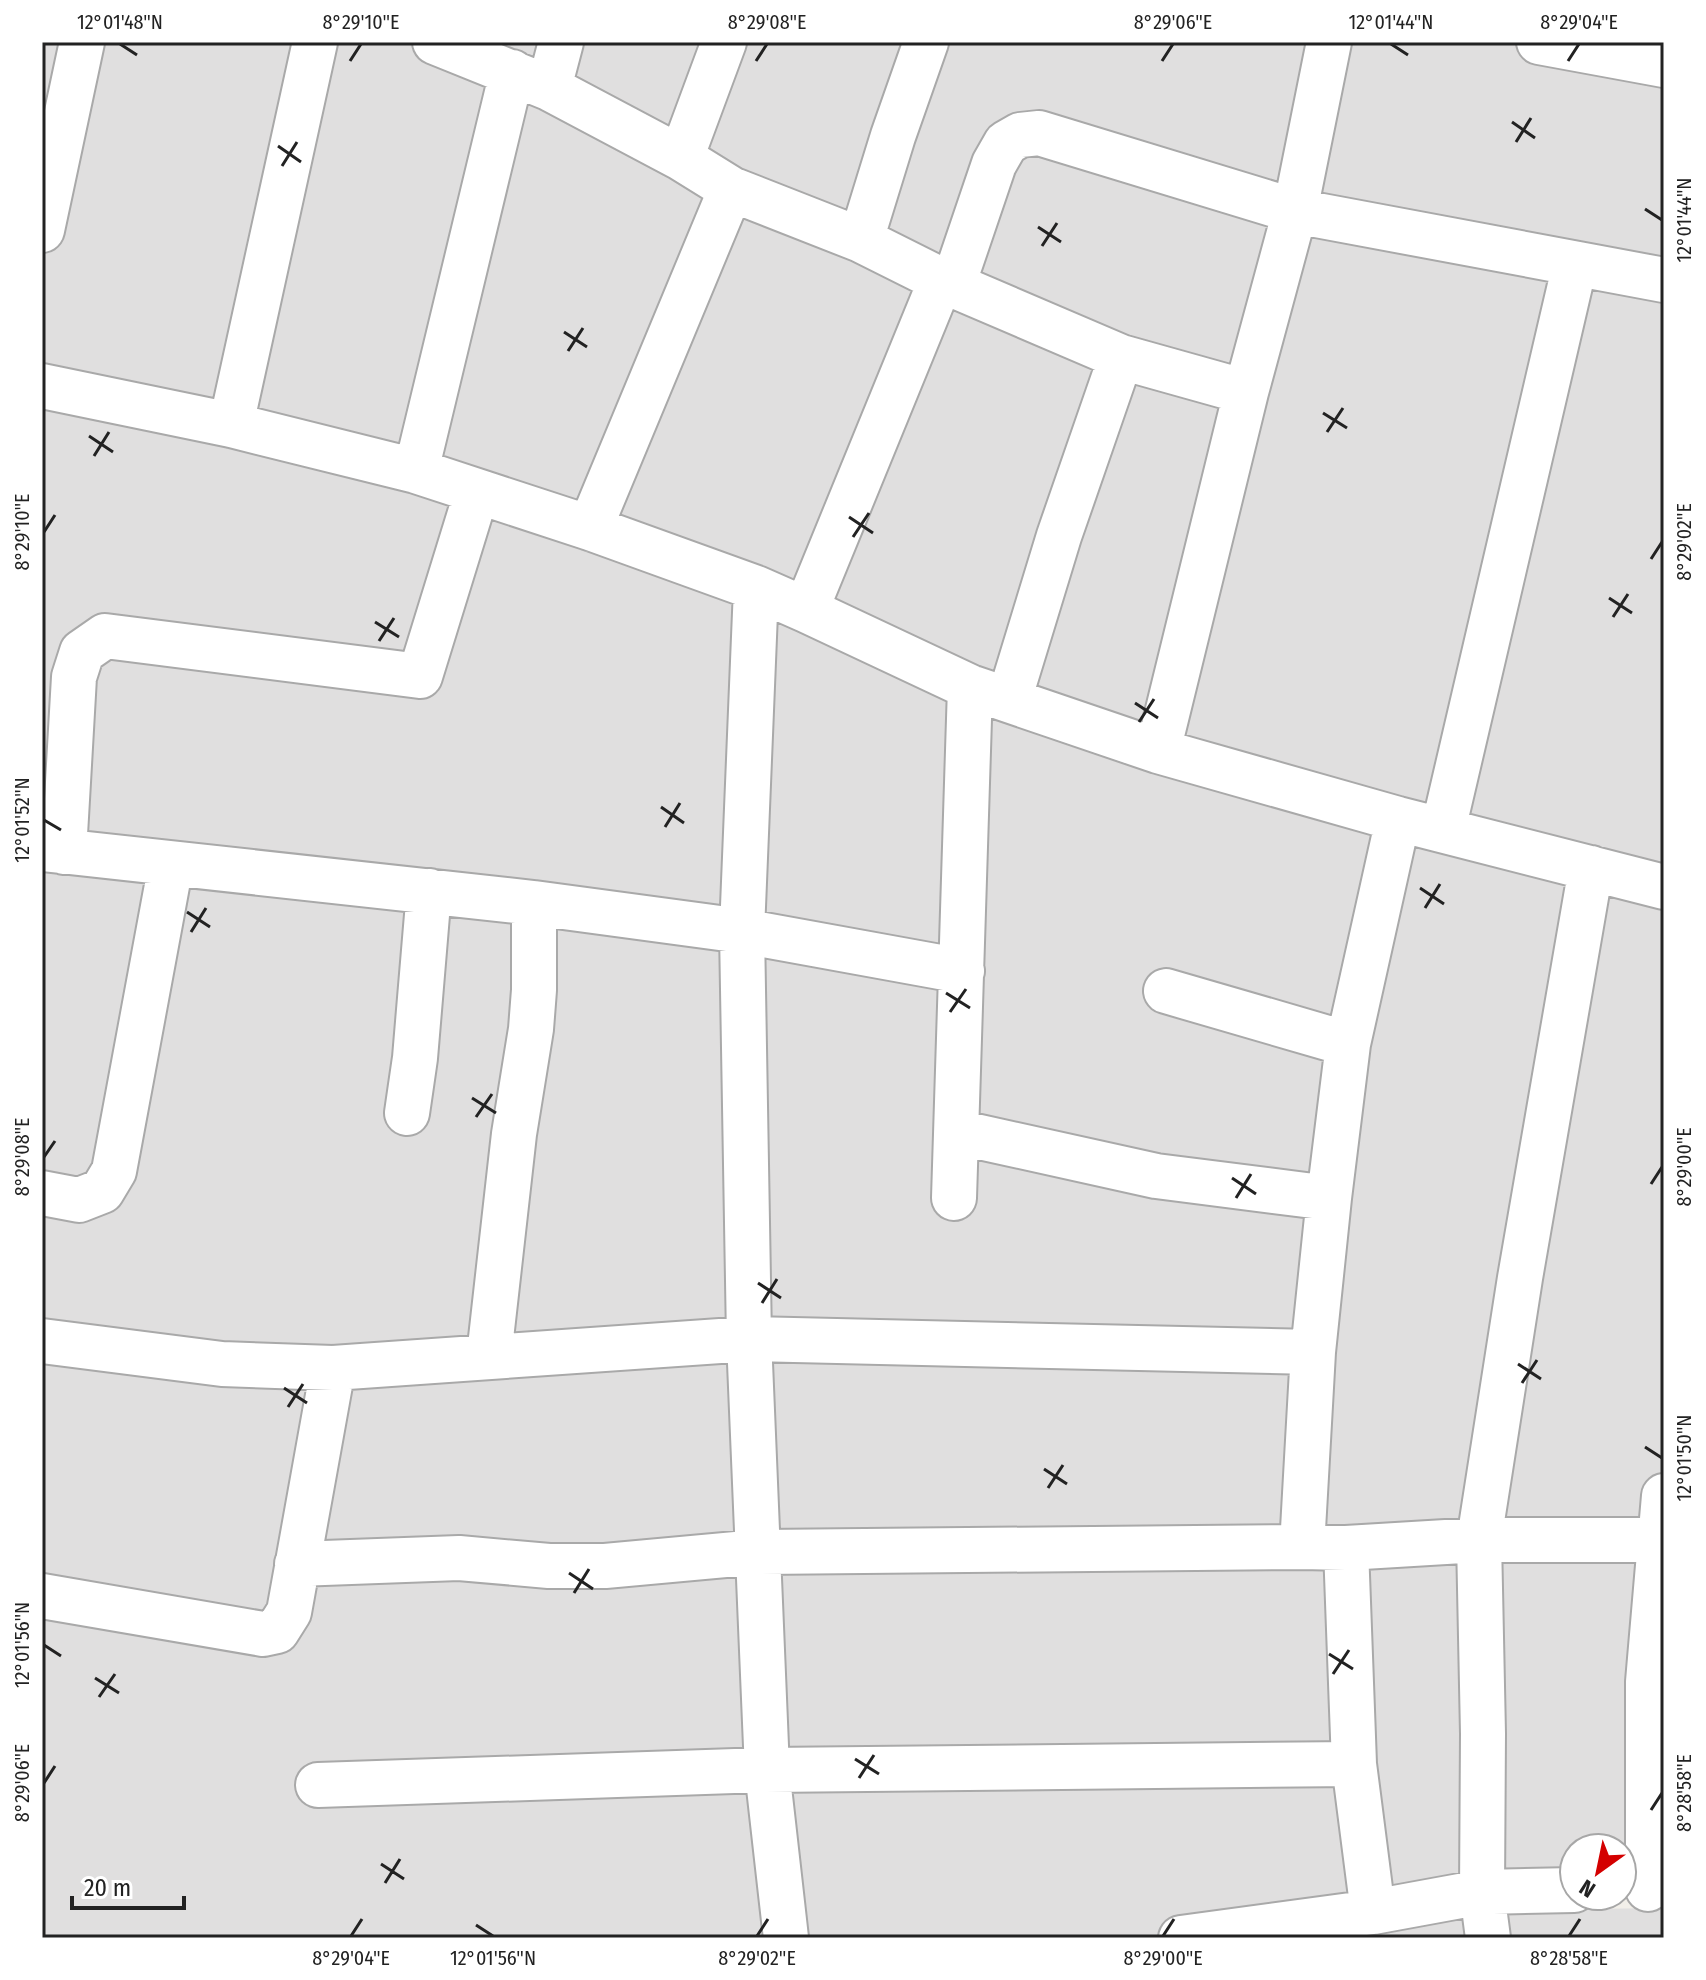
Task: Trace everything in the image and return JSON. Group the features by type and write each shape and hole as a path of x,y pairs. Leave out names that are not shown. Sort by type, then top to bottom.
{"street":[{"path":"42,230 82,42"},
{"path":"231,425 315,42"},
{"path":"435,42 530,80 681,158 731,189 861,240 947,282 1121,357 1246,392"},
{"path":"416,471 530,80 561,42"},
{"path":"681,158 724,42"},
{"path":"861,240 926,42"},
{"path":"1158,751 1246,392 1295,211 1329,42"},
{"path":"1539,42 1664,65"},
{"path":"806,610 947,282 994,164 1006,143 1020,135 1039,133 1295,211 1664,280"},
{"path":"590,528 731,189"},
{"path":"1443,830 1575,264"},
{"path":"954,1198 962,971 990,694 1059,536 1121,357"},
{"path":"42,386 231,425 416,471 590,528 756,588 990,694 1158,751 1398,819 1664,887"},
{"path":"477,491 420,676 105,636 82,652 74,677 53,850 534,903 742,931 962,971"},
{"path":"756,588 742,931 749,1339 767,1770 786,1938"},
{"path":"1302,1547 1313,1352 1348,1044 1398,819"},
{"path":"42,1193 79,1200 102,1191 114,1171 171,864"},
{"path":"1488,1938 1482,1892 1479,1540 1520,1278 1591,868"},
{"path":"407,1113 415,1058 429,891"},
{"path":"489,1356 514,1134 531,1029 534,903"},
{"path":"1166,991 1348,1044"},
{"path":"957,1132 1156,1176 1329,1198"},
{"path":"42,1341 222,1364 333,1368 749,1339 1313,1352"},
{"path":"42,1596 263,1634 277,1631 289,1612 333,1368"},
{"path":"1645,1889 1648,1682 1664,1496"},
{"path":"297,1564 459,1558 549,1566 605,1566 758,1552 1346,1548 1479,1540 1661,1540"},
{"path":"1346,1548 1354,1764 1373,1912"},
{"path":"318,1785 767,1770 1354,1764"},
{"path":"1181,1938 1373,1912 1482,1892 1558,1890"}],"shaded area":[{"path":"42,42 1664,42 1664,1883 1638,1884 1638,1832 1558,1832 1558,1885 1473,1887 1476,1938 42,1938"},
{"path":"1638,1908 1664,1908 1664,1938 1498,1938 1497,1910 1638,1912"}]}
